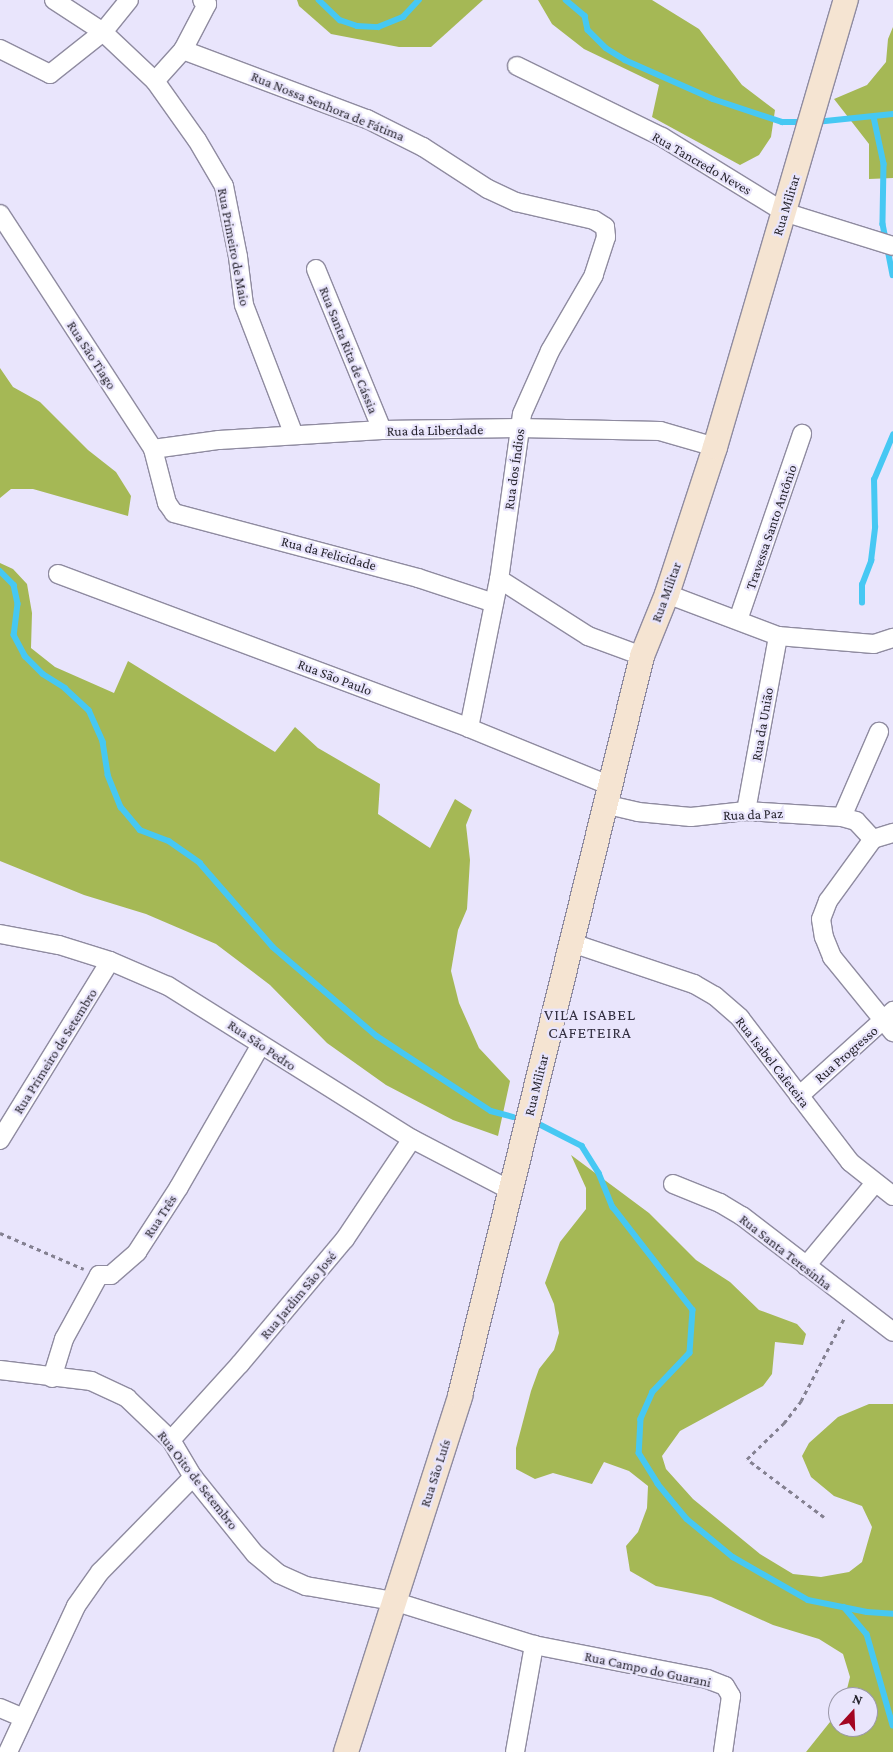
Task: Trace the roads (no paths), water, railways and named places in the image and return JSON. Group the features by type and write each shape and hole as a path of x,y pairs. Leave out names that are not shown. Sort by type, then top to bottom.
{"street":[{"name":"Rua Primeiro de Maio","path":"54,0 103,32 155,81 197,140 224,186 238,257 244,305 294,435"},
{"path":"0,49 50,74 103,32 129,0"},
{"path":"155,81 183,50 207,4 202,0"},
{"name":"Rua Militar","path":"510,1190 642,656 667,594 715,447 846,0"},
{"name":"Rua Nossa Senhora de Fátima","path":"183,50 366,119 424,147 488,189 516,202 594,220 605,226"},
{"name":"Rua Tancredo Neves","path":"517,66 662,138 784,212 874,242 893,246"},
{"name":"Rua São Tiago","path":"0,214 154,449 167,503"},
{"name":"Rua dos Índios","path":"469,728 499,579 519,428 550,351 594,275 606,237 605,226"},
{"name":"Rua Santa Rita de Cássia","path":"316,269 382,430"},
{"name":"Rua da Liberdade","path":"154,449 294,435 382,430 519,428 660,431 715,447"},
{"name":"Travessa Santo Antônio","path":"738,620 767,543 802,434"},
{"name":"Rua da Felicidade","path":"167,503 174,513 186,517 266,536 418,578 494,603"},
{"name":"Rua São Paulo","path":"58,574 469,728 607,795"},
{"path":"499,579 588,636 642,656"},
{"path":"667,594 778,636 874,644 893,638"},
{"name":"Rua da União","path":"746,812 778,636"},
{"path":"842,817 879,732"},
{"name":"Rua da Paz","path":"607,795 638,812 691,818 746,812 842,817 856,821 873,839"},
{"path":"889,1022 832,957 824,938 821,919 828,902 873,839 893,833"},
{"name":"Rua São Pedro","path":"0,934 59,945 110,961 168,986 227,1020 260,1046 412,1139 510,1190"},
{"name":"Rua Isabel Cafeteira","path":"572,943 694,984 715,996 740,1018 850,1162 874,1184 893,1196"},
{"name":"Rua Primeiro de Setembro","path":"0,1140 110,961"},
{"name":"Rua Progresso","path":"799,1096 889,1022"},
{"name":"Rua Três","path":"52,1378 64,1339 99,1275 110,1275 138,1252 179,1187 260,1046"},
{"name":"Rua Jardim São José","path":"171,1440 240,1364 345,1238 412,1139"},
{"name":"Rua Santa Teresinha","path":"673,1184 720,1204 742,1216 852,1303 893,1332"},
{"path":"806,1266 874,1184"},
{"name":"Rua São Luís","path":"346,1752 460,1396 510,1190"},
{"name":"Rua Oito de Setembro","path":"0,1370 52,1378 90,1381 127,1398 171,1440 193,1477 255,1554 279,1574 306,1586 393,1601 534,1645"},
{"path":"8,1752 76,1606 100,1572 193,1477"},
{"path":"515,1752 534,1645"},
{"name":"Rua Campo do Guarani","path":"534,1645 707,1679 725,1686 731,1696 723,1752"},
{"path":"0,1708 23,1718"}],"waterway":[{"path":"319,0 340,20 357,26 378,27 403,17 419,0"},
{"path":"566,0 585,16 588,30 606,48 625,60 713,99 782,122 804,122"},
{"path":"816,122 893,114"},
{"path":"874,117 884,164 883,224 893,275"},
{"path":"862,603 862,585 871,561 875,527 874,480 893,435"},
{"path":"0,571 14,585 18,604 14,635 25,656 43,674 65,688 89,710 103,742 108,775 121,807 140,830 169,841 200,863 273,947 377,1036 491,1111 513,1117"},
{"path":"541,1125 582,1146 599,1173 613,1207 693,1310 690,1353 653,1392 641,1419 639,1453 658,1484 687,1519 733,1557 808,1600 867,1612 893,1614"},
{"path":"844,1607 867,1634 893,1725"}],"district":[{"name":"VILA ISABEL CAFETEIRA","path":"590,1024"}]}
